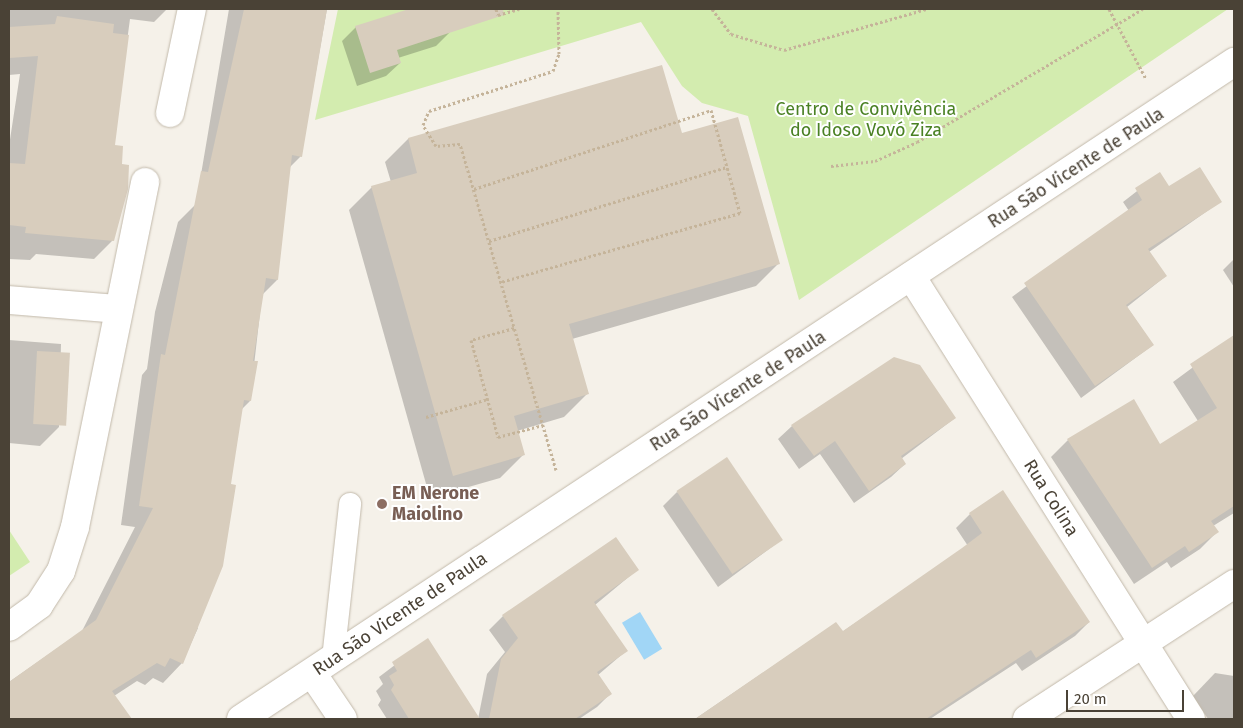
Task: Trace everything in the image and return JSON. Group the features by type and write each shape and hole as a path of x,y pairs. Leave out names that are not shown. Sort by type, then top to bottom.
{"street":[{"path":"170,113 192,9"},
{"name":"Rua São Vicente de Paula","path":"241,719 1234,62"},
{"path":"9,627 39,605 61,572 75,527 145,182"},
{"name":"Rua Colina","path":"911,276 1191,719"},
{"path":"9,300 118,309"},
{"path":"1027,719 1234,584"},
{"path":"322,666 343,719"}],"lane":[{"path":"322,666 350,504"}],"path":[{"path":"496,9 498,15 520,9"},
{"path":"558,9 558,63 553,71 440,106 424,117 431,143 460,144 566,504"},
{"path":"712,9 731,34 784,50 926,9"},
{"path":"1109,9 1164,109"},
{"path":"832,166 875,161 917,142 1143,9"},
{"path":"474,189 711,110 740,213 501,282"},
{"path":"489,241 727,167"},
{"path":"514,328 471,340 498,437 543,425"},
{"path":"426,417 488,399"}],"green space":[{"name":"Centro de Convivência do Idoso Vovó Ziza","path":"338,9 1228,9 799,300 748,116 702,103 682,86 641,22 315,120"},
{"path":"9,530 30,562 9,576"}],"water":[{"path":"640,612 662,649 644,660 622,623"}],"building":[{"path":"244,9 327,9 302,157 292,155 278,280 266,278 253,361 258,361 251,401 244,400 231,484 236,485 223,566 183,664 170,658 165,667 157,663 112,691 132,719 9,719 9,682 96,620 153,508 139,506 161,354 165,355 201,171 208,172"},
{"path":"409,9 503,9 504,15 397,50 401,63 370,73 355,26"},
{"path":"57,16 114,24 113,33 129,35 115,145 123,146 122,164 129,165 128,189 114,241 25,233 26,227 9,225 9,163 25,164 38,56 9,58 9,27 55,24"},
{"path":"662,65 682,133 738,117 780,264 569,324 589,394 514,416 525,455 453,476 371,186 417,173 408,138"},
{"path":"1200,167 1222,202 1148,249 1167,276 1126,305 1154,345 1095,386 1024,283 1142,200 1135,188 1160,172 1169,186"},
{"path":"1234,335 1234,506 1211,521 1219,532 1189,552 1185,546 1152,568 1067,439 1134,399 1160,444 1217,408 1190,364"},
{"path":"37,351 70,353 66,426 33,424"},
{"path":"894,357 920,365 956,418 901,456 906,464 869,491 835,441 814,456 791,425"},
{"path":"727,457 783,540 732,574 676,491"},
{"path":"1003,490 1090,622 1036,658 1031,650 926,719 695,719 836,622 843,631 962,548 982,533 969,513"},
{"path":"616,537 639,570 594,602 628,651 597,672 612,694 575,719 489,719 501,659 518,638 502,615"},
{"path":"428,638 480,719 409,719 391,690 394,685 389,676 397,671 392,662"}],"place":[{"name":"EM Nerone Maiolino","path":"382,504"}]}
